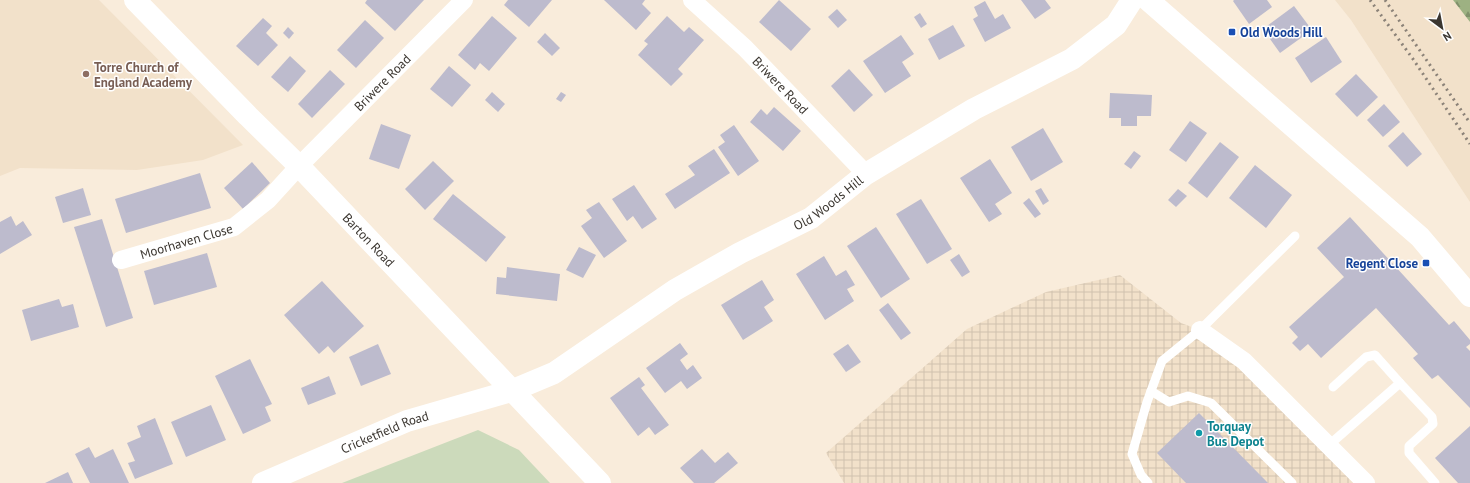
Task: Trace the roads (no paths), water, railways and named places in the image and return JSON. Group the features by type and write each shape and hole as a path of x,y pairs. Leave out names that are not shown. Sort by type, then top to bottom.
{"street":[{"name":"Barton Road","path":"135,0 242,111 299,166 600,483"},
{"name":"Briwere Road","path":"299,166 464,0"},
{"name":"Briwere Road","path":"692,0 745,48 866,174"},
{"name":"Old Woods Hill","path":"511,391 554,373 675,290 740,253 811,218 866,174 974,109 1072,59 1116,25 1132,0"},
{"path":"1148,0 1420,237 1470,296"},
{"name":"Moorhaven Close","path":"121,260 234,227 268,200 299,166"},
{"path":"1200,330 1244,362 1366,483"},
{"name":"Cricketfield Road","path":"263,483 407,421 511,391"}],"lane":[{"path":"1148,483 1141,474 1132,454 1151,391 1162,362 1200,330 1296,236"},
{"path":"1333,386 1366,357 1375,355 1432,417 1433,424 1409,446 1409,453 1436,483"},
{"path":"1329,445 1400,383"},
{"path":"1151,391 1168,402 1188,396 1211,403 1292,483"}],"railway":[{"path":"1370,0 1413,59 1470,144"},
{"path":"1385,0 1470,123"}],"place":[{"name":"Old Woods Hill","path":"1232,32"},
{"name":"Torre Church of England Academy","path":"86,74"},
{"name":"Regent Close","path":"1426,263"},
{"name":"Torquay Bus Depot","path":"1199,433"}]}
